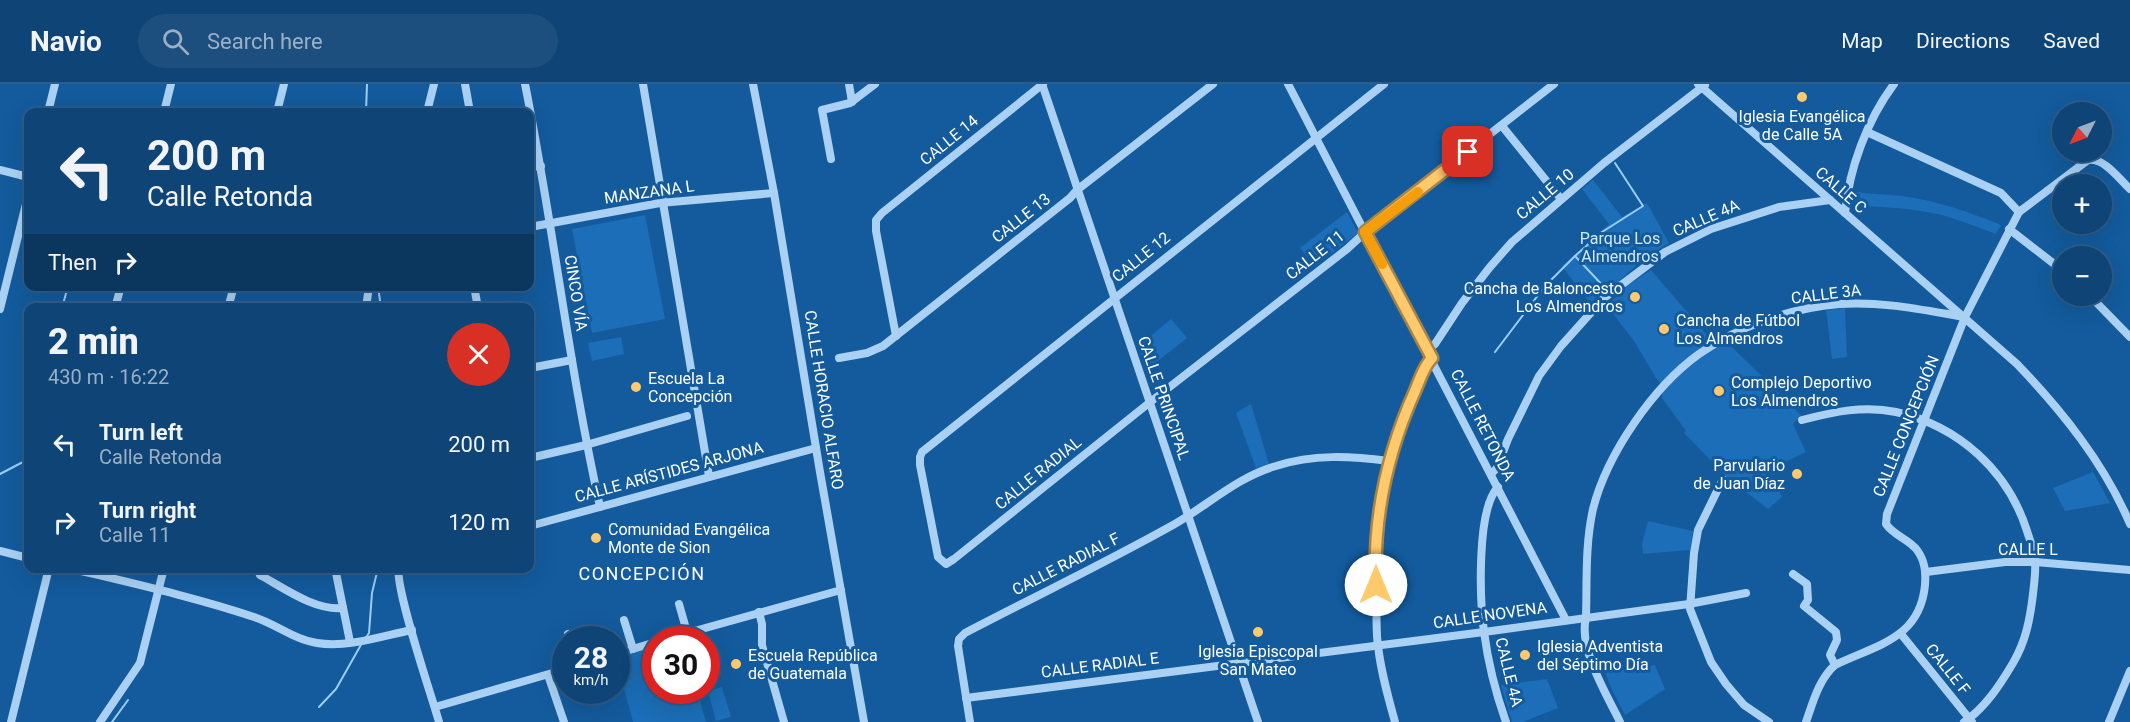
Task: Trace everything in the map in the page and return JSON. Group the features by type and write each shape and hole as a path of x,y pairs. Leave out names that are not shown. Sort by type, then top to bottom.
{"street":[{"path":"49,108 55,84"},
{"path":"165,108 171,84"},
{"path":"278,108 284,84"},
{"path":"428,108 434,84"},
{"path":"465,84 469,108"},
{"name":"CINCO VÍA","path":"525,84 530,108"},
{"path":"643,84 659,203 709,476"},
{"name":"CALLE HORACIO ALFARO","path":"753,84 774,193 864,722"},
{"path":"849,84 852,102"},
{"path":"831,159 822,110 852,102 875,84"},
{"name":"CALLE PRINCIPAL","path":"1042,84 1258,722"},
{"name":"CALLE 14","path":"896,336 876,231 876,220 1042,84"},
{"name":"CALLE 13","path":"839,358 877,350 1213,84"},
{"name":"CALLE RETONDA","path":"1288,84 1566,620"},
{"name":"CALLE 12","path":"944,563 938,557 920,457 927,447 1384,84"},
{"name":"CALLE 11","path":"1149,403 1554,84"},
{"path":"1845,213 1847,188 1867,132 1880,105 1894,84"},
{"name":"CALLE 10","path":"1395,722 1386,690 1378,645 1375,564 1381,504 1389,461 1405,412 1430,354 1462,303 1490,267 1520,235 1702,85"},
{"name":"CALLE C","path":"1702,85 1965,317"},
{"path":"1502,126 1562,199"},
{"name":"CINCO VÍA","path":"534,130 586,445 600,507"},
{"path":"1867,132 2001,193 2019,212"},
{"name":"CALLE CONCEPCIÓN","path":"1926,572 1916,548 1891,532 1886,524 1887,514 1965,317 2009,229 2019,212 2088,160 2096,159 2130,189"},
{"path":"534,167 541,166"},
{"path":"0,170 24,176"},
{"name":"MANZANA L","path":"534,226 659,203 774,193"},
{"name":"CALLE 4A","path":"1491,474 1497,468 1526,400 1548,362 1612,291 1665,252 1718,226 1779,207 1830,200"},
{"path":"0,309 24,212"},
{"path":"2009,229 2052,262"},
{"name":"CALLE 3A","path":"1620,722 1593,664 1583,630 1586,618 1588,541 1594,508 1607,472 1620,446 1648,406 1678,372 1699,354 1744,330 1790,312 1838,304 1897,305 1965,317"},
{"path":"2101,306 2130,337"},
{"path":"1965,317 2016,364 2063,416 2088,448 2130,524"},
{"path":"534,367 572,360"},
{"name":"CALLE RADIAL","path":"944,563 954,559 1149,403"},
{"path":"1802,420 1862,408 1894,411 1923,420 1965,442 1986,460 2003,482 2022,515 2035,562 2031,614 2027,633 2019,653 1999,687 1968,721"},
{"path":"534,457 586,445 687,416"},
{"name":"CALLE ARÍSTIDES ARJONA","path":"534,525 816,448"},
{"path":"1187,514 1233,486 1274,466 1334,456 1389,461"},
{"path":"1723,479 1698,530 1694,553 1692,595 1689,604 1711,662 1725,684 1744,705 1769,722"},
{"name":"CALLE 4A","path":"1498,488 1492,495 1484,534 1481,576 1484,632 1491,669 1506,722"},
{"name":"CALLE RADIAL F","path":"966,698 958,646 959,639 965,633 1170,526 1187,514"},
{"path":"0,551 24,557"},
{"name":"CALLE L","path":"1926,572 2005,562 2035,562 2130,570"},
{"path":"1806,722 1819,687 1828,671 1835,665 1901,634 1917,614 1924,594 1926,572"},
{"path":"11,722 48,573"},
{"path":"89,573 256,617 301,639 315,643 352,642 412,630"},
{"path":"100,722 140,663 163,573"},
{"path":"336,573 352,642"},
{"path":"398,573 412,630 440,722"},
{"path":"1793,574 1807,584 1809,600 1804,606 1836,632 1837,640 1830,655 1835,665"},
{"path":"260,575 312,602 329,608 343,608"},
{"path":"709,626 841,590"},
{"name":"CALLE NOVENA","path":"1238,662 1484,632 1689,604 1746,593"},
{"path":"679,604 685,626"},
{"path":"759,612 762,624 762,645 784,722"},
{"path":"624,620 633,649"},
{"name":"CALLE F","path":"1901,634 1968,721"},
{"path":"630,650 642,646"},
{"name":"CALLE RADIAL E","path":"966,698 1238,662"},
{"path":"2109,722 2130,671"},
{"path":"435,707 552,674"},
{"path":"548,675 564,722"},
{"path":"966,698 970,722"}],"green space":[{"name":"Parque Los Almendros","path":"1593,180 1622,217 1647,203 1669,243 1642,260 1592,306 1562,266 1609,224 1582,189"},
{"path":"1853,191 1928,201 1965,211 2001,225 1996,234 1929,212 1873,206 1864,206 1860,209 1853,202"},
{"path":"1347,212 1358,233 1315,266 1300,248"},
{"path":"645,215 665,319 592,333 572,229"},
{"name":"Complejo Deportivo Los Almendros","path":"1651,270 1712,341 1729,344 1801,415 1793,424 1806,452 1769,470 1782,497 1768,509 1729,479 1684,433 1686,431 1662,398 1661,384 1634,341 1607,306 1627,286"},
{"path":"1845,308 1847,357 1832,359 1826,310"},
{"path":"1171,319 1187,338 1145,371 1139,346"},
{"path":"621,337 624,354 592,361 588,343"},
{"path":"1251,404 1269,464 1256,468 1236,413"},
{"path":"2093,472 2110,503 2065,511 2053,488"},
{"path":"1648,521 1693,531 1690,550 1643,554 1642,544"},
{"path":"642,650 642,704 701,704 706,722 633,722 628,704 630,704 630,653"},
{"path":"1655,665 1665,689 1625,715 1605,672"},
{"path":"1547,679 1558,708 1523,722 1512,722 1501,685"},
{"path":"722,687 731,717 716,721 711,704 720,704 720,688"}],"waterway":[{"path":"366,108 367,84"},
{"path":"1606,289 1575,256 1602,232 1643,206 1615,163"},
{"path":"1495,352 1545,286 1575,256"},
{"path":"63,303 67,291"},
{"path":"379,291 380,303"},
{"path":"0,474 23,462 24,459"},
{"path":"365,639 369,633 372,593 377,573"},
{"path":"319,707 336,689 362,643"},
{"path":"112,722 128,700"}],"slow traffic":[{"path":"1382,264 1365,232 1418,192"}],"place":[{"name":"Iglesia Evangélica de Calle 5A","path":"1802,97"},
{"name":"Cancha de Baloncesto Los Almendros","path":"1635,297"},
{"name":"Cancha de Fútbol Los Almendros","path":"1664,329"},
{"name":"Escuela La Concepción","path":"636,387"},
{"name":"Complejo Deportivo Los Almendros","path":"1719,391"},
{"name":"Parvulario de Juan Díaz","path":"1797,474"},
{"name":"Comunidad Evangélica Monte de Sion","path":"596,538"},
{"name":"Iglesia Episcopal San Mateo","path":"1258,632"},
{"name":"Iglesia Adventista del Séptimo Día","path":"1525,655"},
{"name":"Escuela República de Guatemala","path":"736,664"}],"district":[{"name":"CONCEPCIÓN","path":"642,573"}],"route":[{"path":"1376,585 1375,564 1381,504 1391,452 1405,412 1426,365 1432,358 1365,232 1468,152"}]}
